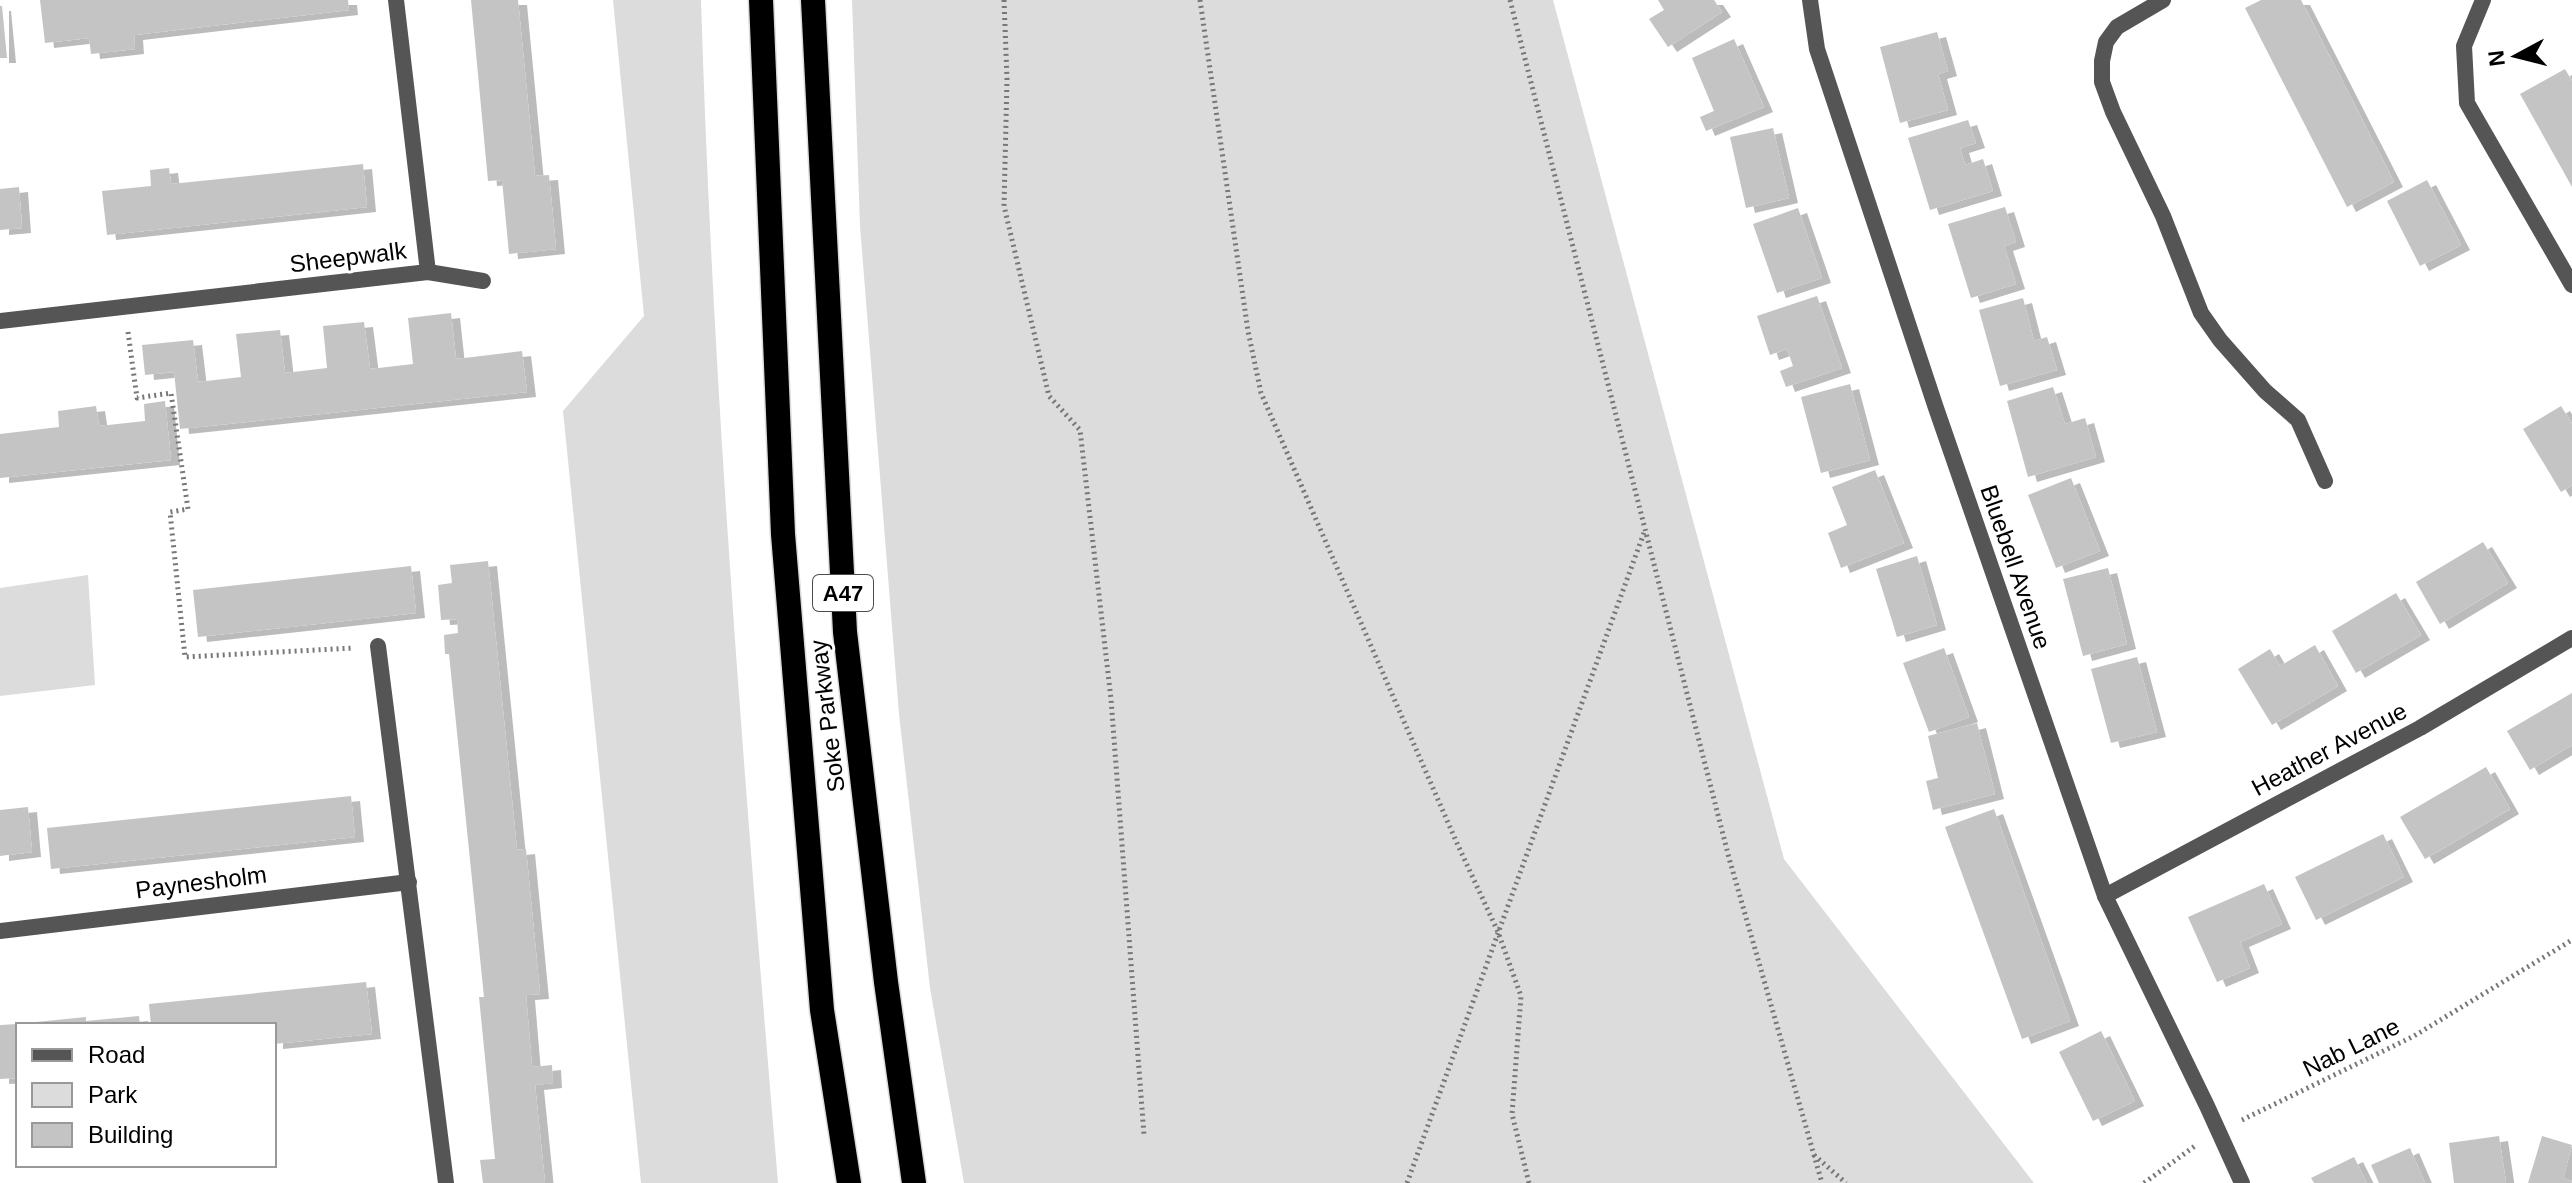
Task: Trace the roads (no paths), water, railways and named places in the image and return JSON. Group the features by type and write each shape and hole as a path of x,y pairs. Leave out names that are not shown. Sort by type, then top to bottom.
{"highway":[{"name":"Soke Parkway","path":"761,0 783,534 822,1010 849,1183"},
{"name":"Soke Parkway","path":"813,0 845,632 886,982 914,1183"},
{"name":"A47","path":"822,1010 832,1183"}],"street":[{"name":"Sheepwalk","path":"0,321 428,272 396,0"},
{"name":"Bluebell Avenue","path":"1810,0 1817,49 1941,423 2105,896 2240,1180"},
{"path":"2163,0 2117,27 2106,42 2102,82 2113,112 2163,216 2201,313 2220,340 2265,391 2298,420 2325,481"},
{"path":"2483,0 2464,46 2467,103 2572,285"},
{"path":"428,272 483,281"},
{"name":"Heather Avenue","path":"2105,896 2420,728 2572,638"},
{"path":"378,646 446,1183"},
{"name":"Paynesholm","path":"0,931 409,882"}]}
